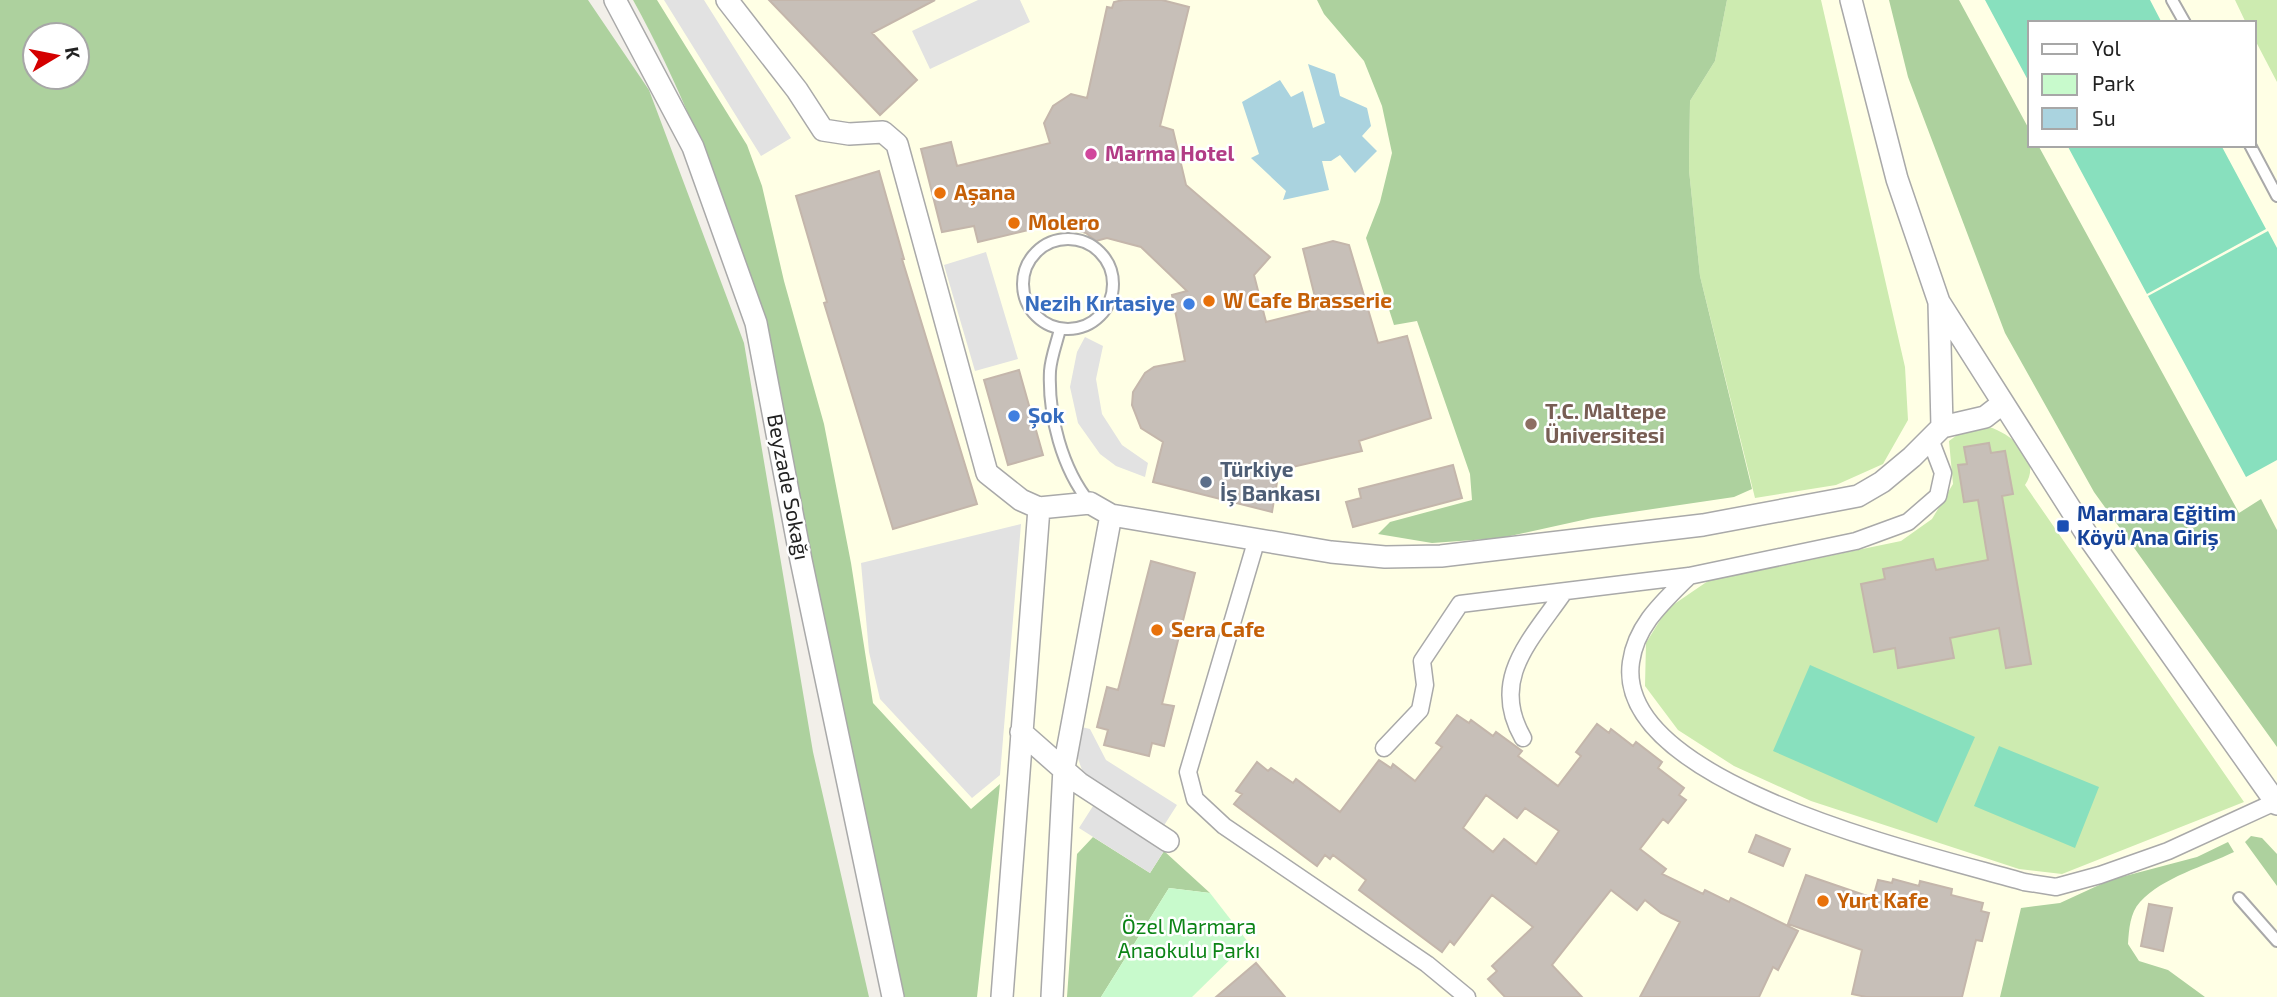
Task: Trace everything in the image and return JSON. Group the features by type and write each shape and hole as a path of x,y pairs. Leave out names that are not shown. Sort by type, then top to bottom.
{"street":[{"name":"Beyzade Sokağı","path":"615,0 693,147 756,323 804,573 892,997"},
{"path":"727,0 797,90 823,130 849,134 883,132 897,144 987,473 1021,500 1039,508 1090,503 1111,515 1256,542 1385,557 1441,556 1703,525 1858,496 1882,482 1936,433 1985,417 2003,403"},
{"path":"1689,576 1643,625 1631,663 1634,700 1661,736 1702,768 1807,819 2024,882 2056,887 2168,852 2273,792 2089,538 1938,302 1897,178 1851,0"},
{"path":"1384,748 1420,710 1425,685 1422,661 1460,604 1689,576 1856,541 1908,522 1938,496 1943,473 1936,433 1938,302"},
{"path":"1002,997 1039,508"},
{"path":"1052,997 1064,768 1111,515"},
{"path":"1256,542 1188,772 1195,799 1224,826 1427,964 1467,997"},
{"path":"1523,738 1513,720 1508,702 1511,677 1527,646 1564,592"},
{"path":"1021,732 1104,802 1168,841"}],"lane":[{"path":"2172,0 2184,21"},
{"path":"2251,147 2277,196"},
{"path":"1068,239 1091,245 1108,262 1113,286 1106,310 1087,326 1060,329 1037,317 1029,306 1024,280 1027,267 1044,246 1068,239"},
{"path":"1060,329 1050,370 1054,409 1064,461 1076,486 1090,503"},
{"path":"2239,898 2277,941"}],"shaded area":[{"name":"T.C. Maltepe Üniversitesi","path":"633,0 2277,0 2277,997 901,997 765,326 735,233 668,63"},
{"path":"664,0 704,0 791,138 761,156"},
{"path":"978,0 1020,0 1030,22 930,69 912,31"},
{"path":"986,252 1018,359 975,371 944,265"},
{"path":"1085,337 1103,346 1096,379 1102,414 1122,445 1148,463 1145,477 1116,466 1100,454 1078,423 1070,387 1077,352"},
{"path":"1021,524 1000,775 972,798 880,699 869,652 861,563"},
{"path":"1077,726 1090,729 1106,760 1177,805 1163,827 1092,782 1082,770 1075,750"},
{"path":"1093,806 1164,851 1150,873 1079,828"}],"green space":[{"path":"0,0 588,0 649,90 744,343 813,752 869,997 0,997"},
{"path":"633,0 657,0 747,145 762,186 784,281 824,424 851,563 873,703 971,809 1000,784 977,997 901,997 765,326 707,160 673,79"},
{"path":"1317,0 1727,0 1715,61 1690,101 1689,170 1700,276 1752,489 1734,497 1592,518 1501,538 1432,543 1378,534 1390,522 1472,500 1470,474 1417,321 1394,325 1366,238 1380,202 1392,153 1382,106 1364,61 1324,14"},
{"path":"1727,0 1821,0 1905,367 1908,420 1883,464 1836,485 1755,498 1700,276 1689,170 1690,101 1715,61"},
{"path":"1889,0 1959,0 2028,127 2028,147 2039,147 2239,513 2261,499 2277,530 2277,747 2094,492 2005,333 1908,77"},
{"path":"1985,0 2150,0 2161,21 2028,21 2028,80"},
{"path":"2235,0 2277,0 2277,82 2256,42 2256,21 2245,21"},
{"path":"2068,147 2222,147 2266,229 2147,294"},
{"path":"2268,231 2277,248 2277,460 2246,477 2148,296"},
{"path":"1986,426 2005,434 2022,448 2030,465 2030,475 2025,485 2244,802 2062,874 2019,869 1811,801 1734,766 1678,730 1645,686 1646,643 1667,609 1708,581 1901,541 1932,519 1953,484 1949,441 1964,430"},
{"path":"1810,665 1975,737 1937,823 1773,751"},
{"path":"1999,746 2099,787 2075,848 1974,806"},
{"path":"2251,836 2262,838 2277,854 2277,886 2245,842"},
{"path":"1093,837 1150,873 1164,851 1210,893 1169,888 1101,997 1067,997 1077,854"},
{"path":"2228,842 2234,852 2172,879 2149,893 2137,906 2130,927 2128,944 2139,961 2168,970 2205,997 2000,997 2021,908 2060,903 2110,880 2197,857"},
{"name":"Özel Marmara Anaokulu Parkı","path":"1169,888 1210,893 1248,942 1192,997 1101,997"}],"water":[{"path":"1308,64 1335,74 1340,96 1367,108 1371,126 1362,136 1377,151 1355,173 1340,155 1331,161 1322,161 1329,190 1283,200 1286,191 1251,158 1259,154 1242,102 1280,80 1291,97 1303,91 1313,128 1325,123"}],"building":[{"path":"769,0 935,0 872,33 917,80 880,115"},
{"path":"1162,0 1189,7 1160,126 1173,130 1186,185 1270,257 1254,275 1266,322 1318,309 1303,249 1333,241 1349,245 1378,343 1407,336 1431,418 1359,441 1362,451 1279,470 1272,512 1153,482 1163,442 1141,428 1132,405 1133,392 1145,373 1154,367 1185,361 1172,295 1187,291 1141,247 1107,238 1096,241 1086,233 1073,229 1070,220 978,242 974,226 942,232 921,149 951,142 957,166 1050,143 1044,123 1053,106 1071,94 1087,98 1107,7 1112,8 1114,2"},
{"path":"879,171 902,259 977,504 893,529 824,303 827,302 796,196"},
{"path":"1019,370 1043,455 1008,465 984,380"},
{"path":"1989,443 1991,453 2005,451 2013,494 2002,496 2031,664 2006,668 1999,628 1950,638 1954,658 1898,668 1895,648 1874,652 1861,584 1885,579 1883,569 1933,559 1936,570 1988,560 1978,500 1964,502 1958,465 1967,464 1964,447"},
{"path":"1453,465 1462,498 1353,527 1346,502 1361,498 1359,489"},
{"name":"Sera Cafe","path":"1151,561 1195,573 1162,704 1174,706 1164,746 1152,743 1149,756 1104,745 1108,730 1097,727 1107,687 1118,690"},
{"path":"1457,715 1469,723 1471,720 1493,736 1496,732 1522,751 1518,756 1558,786 1581,756 1576,752 1597,724 1609,733 1611,729 1633,746 1636,742 1662,762 1658,768 1684,788 1679,795 1686,800 1668,823 1663,819 1640,849 1666,869 1662,874 1703,894 1705,890 1729,902 1731,898 1798,931 1778,970 1773,967 1759,997 1640,997 1680,922 1661,913 1645,900 1637,910 1611,890 1552,965 1582,997 1505,997 1488,979 1497,971 1492,966 1533,927 1492,895 1454,945 1450,941 1442,952 1359,890 1366,880 1333,855 1330,859 1325,855 1317,866 1234,804 1242,794 1236,791 1257,762 1268,771 1271,768 1293,783 1296,779 1340,812 1379,760 1391,768 1393,764 1415,781 1442,747 1436,743","holes":["1486,795 1517,818 1525,808 1559,831 1536,864 1504,839 1493,852 1463,828"]},
{"path":"1756,835 1790,849 1783,866 1749,852"},
{"path":"1806,875 1873,898 1878,880 1892,883 1893,879 1919,886 1920,881 1952,889 1951,895 1983,903 1981,911 1989,913 1982,941 1976,940 1962,997 1866,997 1852,994 1862,950 1788,924"},
{"path":"2149,904 2172,908 2163,951 2141,946"},
{"path":"1256,963 1285,997 1216,997"}],"place":[{"name":"Marma Hotel","path":"1091,154"},
{"name":"Aşana","path":"940,193"},
{"name":"Molero","path":"1014,223"},
{"name":"W Cafe Brasserie","path":"1209,301"},
{"name":"Nezih Kırtasiye","path":"1189,304"},
{"name":"Şok","path":"1014,416"},
{"name":"T.C. Maltepe Üniversitesi","path":"1531,424"},
{"name":"Türkiye İş Bankası","path":"1206,482"},
{"name":"Marmara Eğitim Köyü Ana Giriş","path":"2063,526"},
{"name":"Sera Cafe","path":"1157,630"},
{"name":"Yurt Kafe","path":"1823,901"}]}
